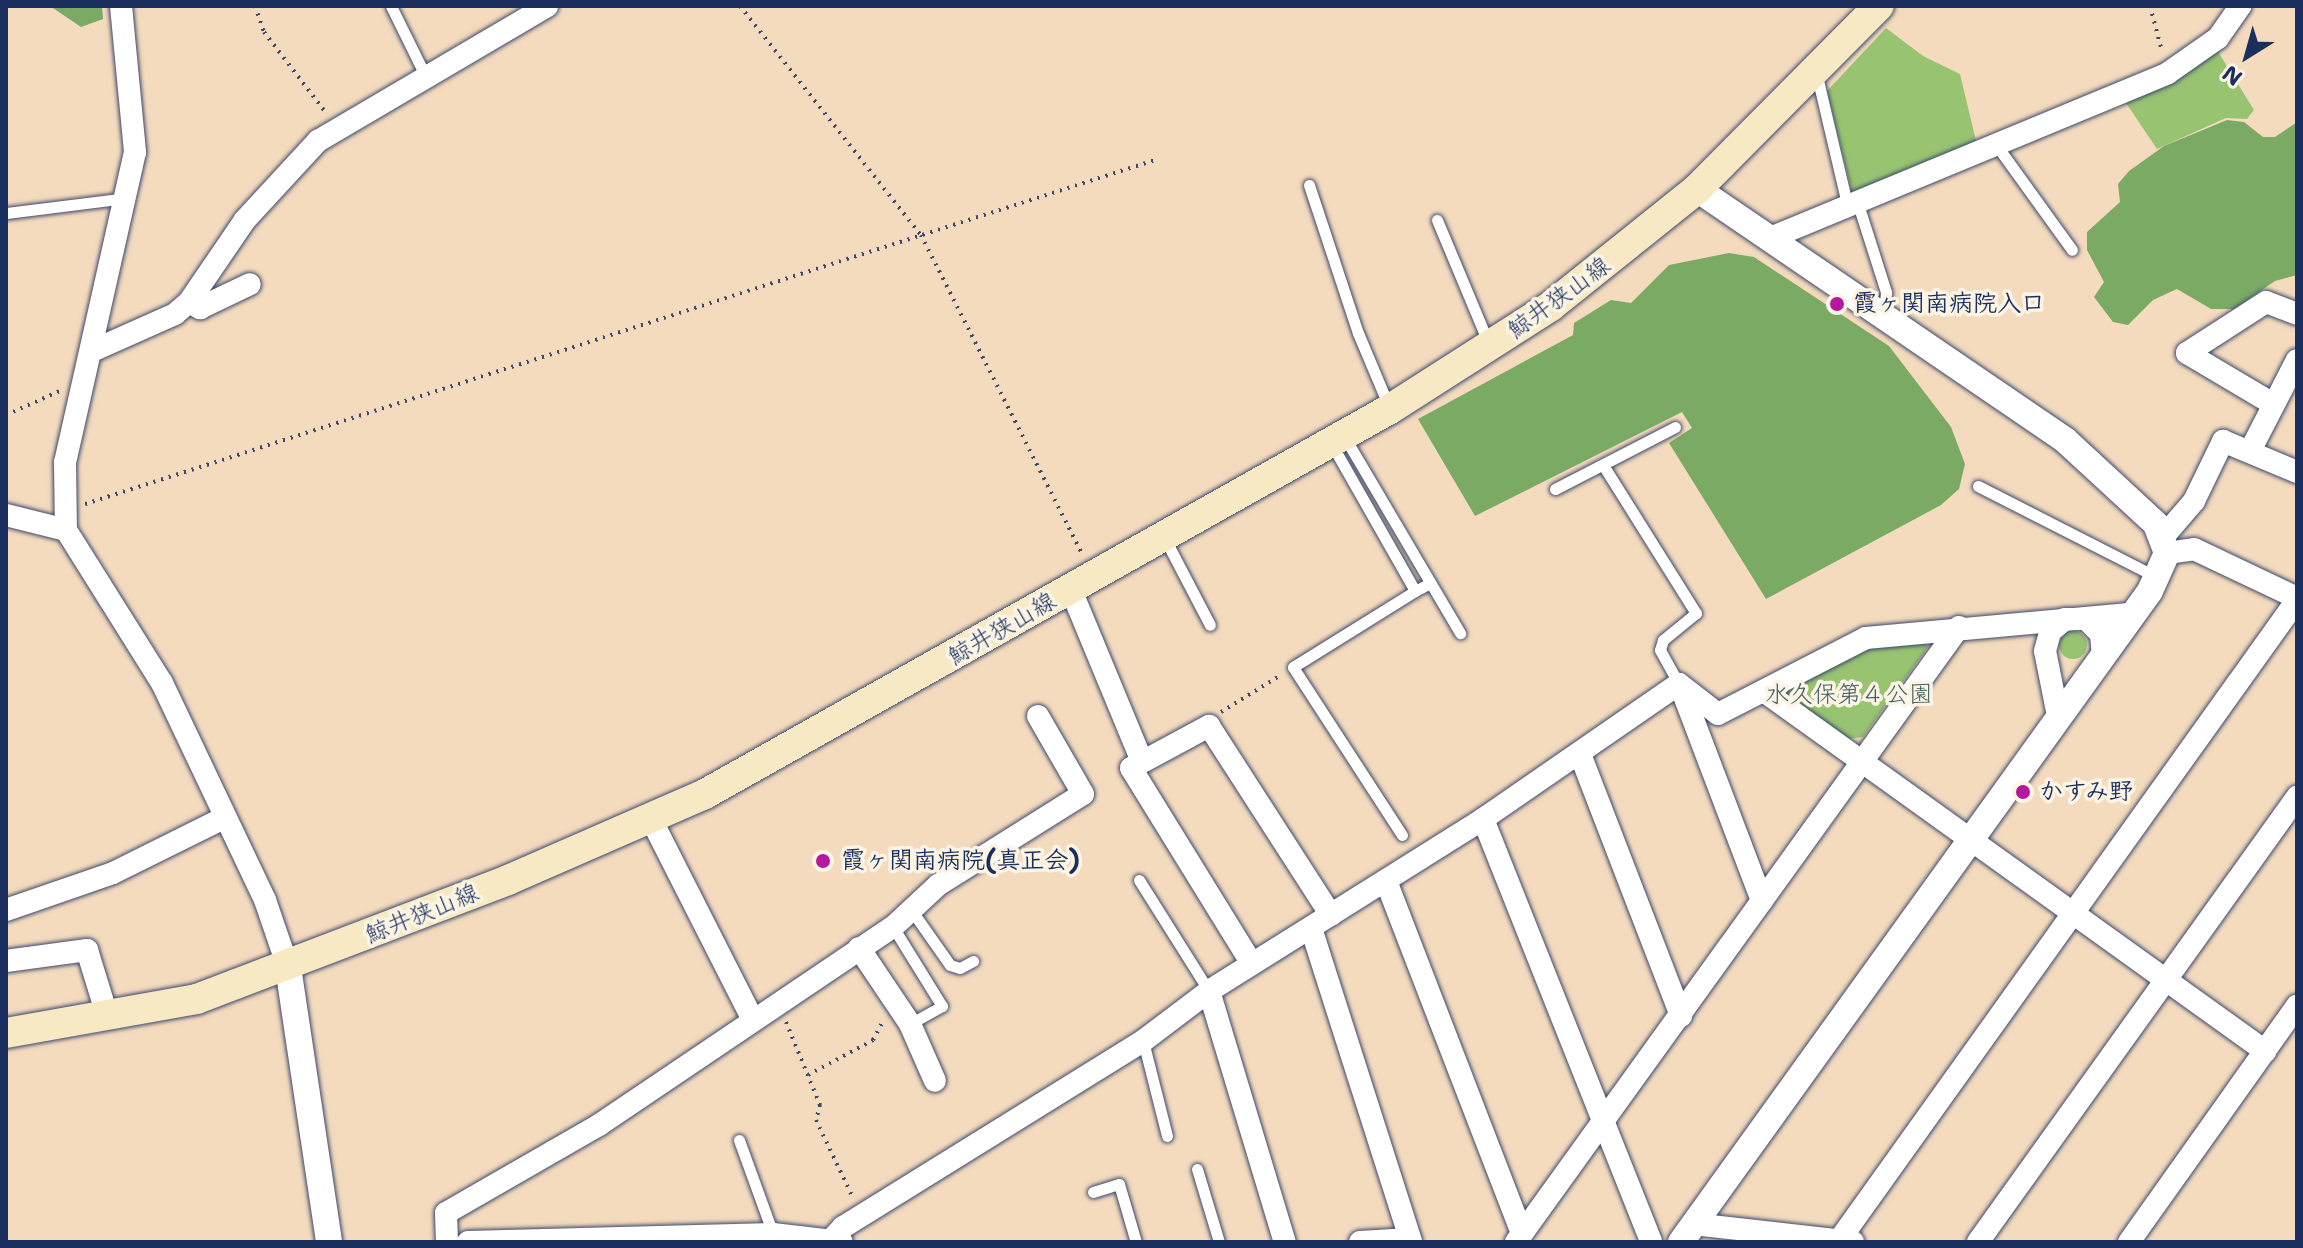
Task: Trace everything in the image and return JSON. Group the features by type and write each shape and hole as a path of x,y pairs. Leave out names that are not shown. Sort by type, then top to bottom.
{"main road":[{"name":"鯨井狭山線","path":"6,1033 197,999 288,967 652,821 1390,409 1490,346 1624,250 1697,189 1879,6"}],"street":[{"path":"121,6 135,125 126,198 65,462 64,520 143,647 265,900 288,967 329,1242"},
{"path":"1768,239 2168,73 2218,38 2240,6"},
{"path":"92,351 175,314 189,302 270,189 296,159 337,129 537,9"},
{"path":"1697,189 2065,440 2129,496 2163,555"},
{"path":"189,302 200,308 250,284"},
{"path":"2273,404 2187,353 2266,302 2297,314"},
{"path":"2251,449 2297,360"},
{"path":"1687,1233 2132,614 2223,441 2251,449 2297,472"},
{"path":"6,515 64,520"},
{"path":"1687,1233 1844,1241 2297,599 2194,549 2163,555"},
{"path":"1082,583 1142,761"},
{"path":"1679,684 1718,714 1866,638 2074,616 2132,614"},
{"path":"2045,651 2054,627 2074,616"},
{"path":"2074,616 2095,625 2103,655"},
{"path":"2040,620 2058,716"},
{"path":"1519,1238 1959,627"},
{"path":"468,1242 610,1241 773,1234 834,1241 861,1217 1143,1041 1209,991 1483,819 1679,684"},
{"path":"1679,684 1762,901"},
{"path":"1765,692 2265,1051"},
{"path":"447,1242 446,1213 599,1125 752,1018 893,927 938,885 1083,794 1038,716"},
{"path":"1252,964 1131,775 1131,768 1142,761 1206,724 1331,915"},
{"path":"1580,754 1681,1016"},
{"path":"1978,1242 2297,797"},
{"path":"6,910 113,873 224,818"},
{"path":"1483,819 1602,1126 1651,1242"},
{"path":"652,821 752,1018"},
{"path":"1386,881 1519,1238"},
{"path":"1311,928 1411,1240 1360,1242"},
{"path":"859,948 910,1024 935,1081"},
{"path":"6,961 87,950 107,1015"},
{"path":"1209,991 1285,1242"},
{"path":"2129,1242 2297,1006"}],"lane":[{"path":"391,6 425,75"},
{"path":"1816,72 1852,202 1886,292 1884,318"},
{"path":"1997,146 2072,250"},
{"path":"1309,185 1358,333 1390,409"},
{"path":"6,213 126,198"},
{"path":"1437,220 1490,346"},
{"path":"1555,489 1675,427"},
{"path":"1337,439 1460,633"},
{"path":"1337,439 1415,591"},
{"path":"1603,465 1696,613 1663,640 1660,650 1679,684"},
{"path":"1978,486 2163,555"},
{"path":"1164,537 1210,625"},
{"path":"1402,835 1293,667 1430,583"},
{"path":"1139,880 1209,991"},
{"path":"912,911 950,965 960,968 973,961"},
{"path":"893,927 942,1006 910,1024"},
{"path":"1143,1041 1167,1136"},
{"path":"739,1140 773,1234"},
{"path":"1197,1169 1219,1242"},
{"path":"1093,1192 1119,1184 1136,1242"}],"path":[{"path":"255,6 264,32 337,129"},
{"path":"740,6 921,235 1082,583"},
{"path":"2150,6 2168,73"},
{"path":"64,520 1155,160"},
{"path":"6,415 53,392 83,387"},
{"path":"1206,724 1293,667"},
{"path":"778,1001 820,1105 816,1120 861,1217"},
{"path":"808,1075 873,1040 884,1022 877,1010"}],"green space":[{"path":"50,6 102,6 103,19 81,27"},
{"path":"1886,28 1923,56 1960,74 1977,145 1852,192 1827,91"},
{"path":"2217,50 2254,110 2247,119 2226,118 2157,149 2122,97"},
{"path":"2227,120 2244,122 2263,137 2275,137 2297,122 2297,275 2275,281 2234,309 2211,309 2177,289 2153,300 2128,325 2113,322 2094,297 2104,282 2087,250 2087,232 2120,202 2118,184 2129,171 2164,146"},
{"path":"1729,253 1754,257 1889,346 1951,427 1965,464 1959,489 1941,505 1766,599 1669,443 1692,428 1682,412 1475,516 1418,419 1573,335 1574,323 1611,300 1631,303 1669,265"},
{"path":"2073,631 2083,635 2087,645 2083,655 2073,659 2063,655 2059,645 2063,635"},
{"name":"水久保第４公園","path":"1923,639 1928,647 1863,737 1847,739 1785,693 1787,685 1864,645"}],"place":[{"name":"霞ヶ関南病院入口","path":"1837,304"},
{"name":"かすみ野","path":"2023,792"},
{"name":"霞ヶ関南病院(真正会)","path":"823,861"}]}
